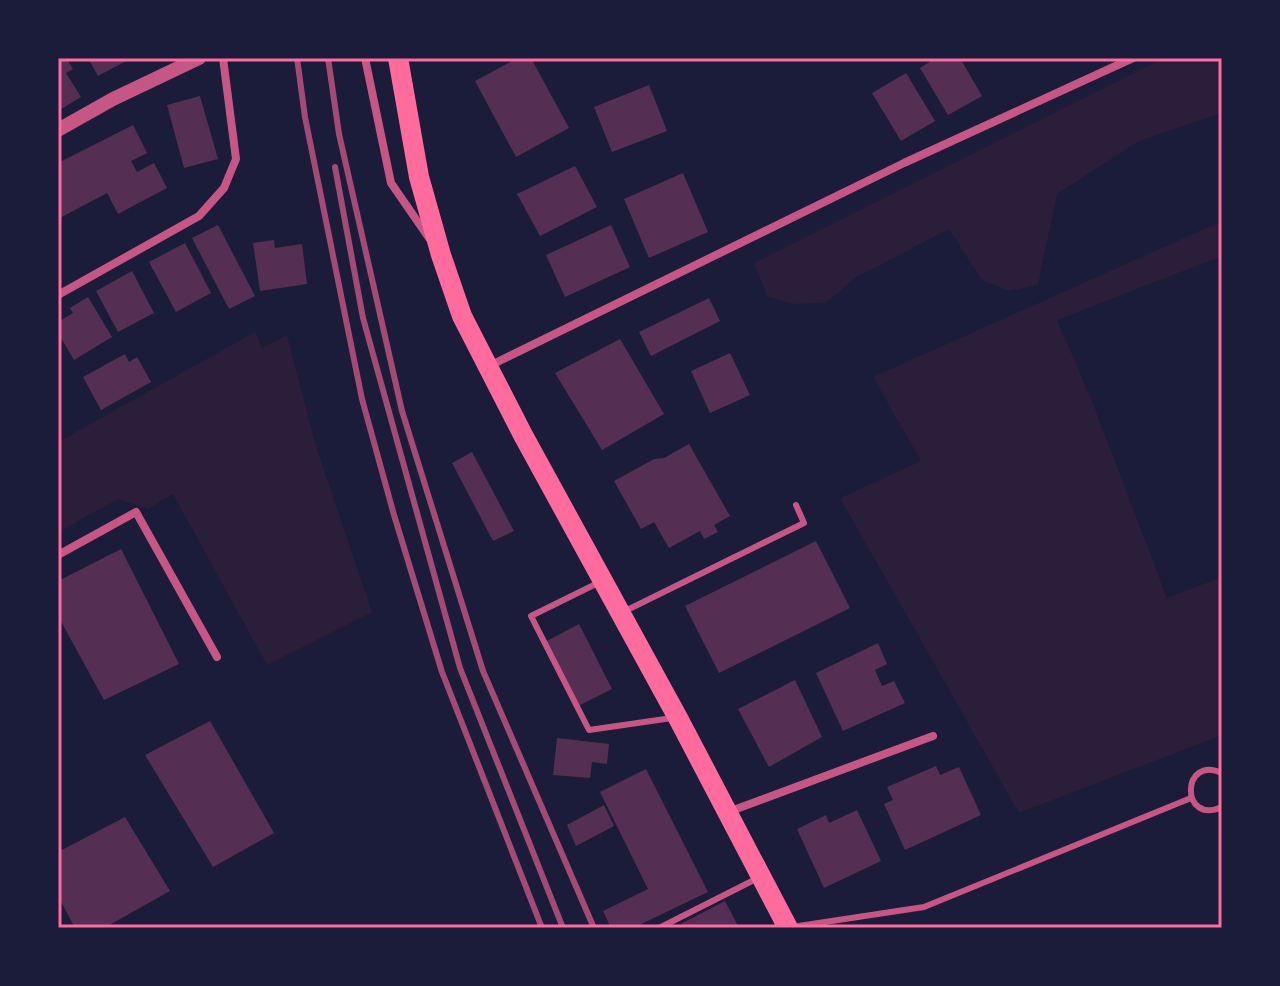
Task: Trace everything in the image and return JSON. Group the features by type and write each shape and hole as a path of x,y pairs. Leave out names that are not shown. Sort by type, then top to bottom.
{"main road":[{"path":"398,58 419,177 462,316 486,367 678,718 788,928"}],"street":[{"path":"58,130 199,58"},
{"path":"58,295 199,216 224,188 236,159 223,58"},
{"path":"365,58 391,183 441,255"},
{"path":"486,367 904,163 1133,58"},
{"path":"58,555 136,512 217,657"},
{"path":"727,812 933,736"}],"lane":[{"path":"620,614 804,523 796,505"},
{"path":"603,580 531,616 589,730 678,718"},
{"path":"1222,773 1212,769 1198,773 1191,784 1191,798 1195,804 1206,810 1222,807"},
{"path":"788,928 924,907 1191,798"},
{"path":"659,928 761,876"}],"shaded area":[{"path":"1164,58 1222,58 1222,118 1219,114 1139,141 1057,194 1038,285 1008,291 981,279 949,229 855,278 826,303 794,304 768,297 754,263"},
{"path":"1222,221 1222,256 1057,320 1092,401 1167,598 1222,577 1222,735 1019,813 840,498 921,461 873,377"},
{"path":"255,332 262,348 287,335 315,443 372,612 267,665 173,494 148,509 118,499 58,532 58,442"}],"building":[{"path":"58,58 66,58 73,69 66,73 81,97 58,111"},
{"path":"88,58 132,58 98,76"},
{"path":"518,58 531,58 569,128 516,157 475,81"},
{"path":"936,58 960,58 982,96 948,115 920,68"},
{"path":"906,73 935,121 901,141 872,93"},
{"path":"649,85 667,131 612,152 594,107"},
{"path":"200,96 218,159 184,168 167,105"},
{"path":"133,125 147,153 131,161 137,172 154,163 167,188 118,214 107,193 58,219 58,163"},
{"path":"575,166 597,207 540,236 517,194"},
{"path":"683,173 708,232 649,258 624,199"},
{"path":"218,225 255,296 229,309 192,238"},
{"path":"611,225 630,267 565,297 546,255"},
{"path":"274,240 275,248 302,244 307,284 260,291 253,243"},
{"path":"185,243 211,293 176,312 149,262"},
{"path":"132,271 154,313 118,332 96,291"},
{"path":"88,297 112,337 74,360 58,333 58,322 73,313 70,308"},
{"path":"709,298 720,321 651,356 639,332"},
{"path":"620,339 664,414 602,450 555,373"},
{"path":"730,353 750,395 710,413 691,371"},
{"path":"125,354 129,362 137,357 151,382 101,410 83,377"},
{"path":"689,444 730,516 714,525 718,532 704,539 700,531 669,548 654,522 641,529 614,481"},
{"path":"472,452 514,531 493,541 452,463"},
{"path":"816,541 850,608 719,673 685,606"},
{"path":"121,549 179,664 104,700 58,616 58,581"},
{"path":"579,624 612,689 578,706 545,642"},
{"path":"878,643 887,664 875,670 882,686 894,681 905,703 843,731 816,673"},
{"path":"795,680 822,737 769,767 738,709"},
{"path":"210,721 274,833 213,867 145,755"},
{"path":"557,738 609,744 607,764 592,762 590,778 553,775"},
{"path":"936,766 940,775 959,767 981,815 905,850 884,804 893,800 887,787"},
{"path":"646,769 708,892 633,928 611,928 603,911 648,889 600,792"},
{"path":"604,805 614,826 576,846 567,825"},
{"path":"857,810 881,861 824,888 797,829 826,815 829,823"},
{"path":"125,817 170,891 104,928 75,928 58,896 58,852"},
{"path":"725,901 739,928 673,928"}],"railway":[{"path":"297,58 305,117 362,399 394,515 442,672 542,928"},
{"path":"328,58 339,134 402,411 483,671 594,928"},
{"path":"335,167 363,318 460,668 563,928"}]}
